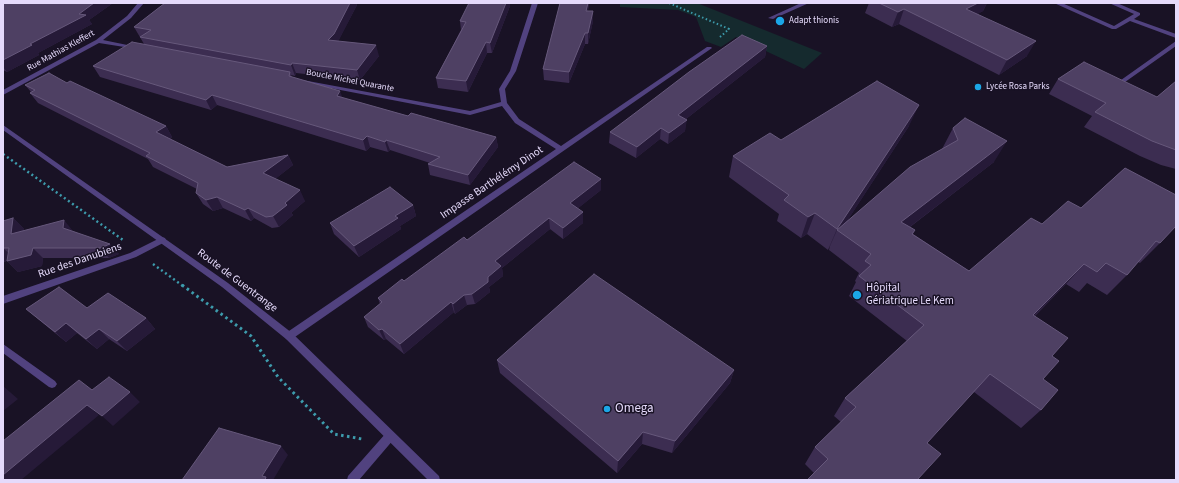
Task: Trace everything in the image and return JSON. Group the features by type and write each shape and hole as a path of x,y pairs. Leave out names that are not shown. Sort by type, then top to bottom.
{"street":[{"name":"Rue Mathias Kleffert","path":"3,93 98,41 129,17 141,3"},
{"path":"535,3 513,71 502,89 504,104 517,121 561,149"},
{"path":"771,18 806,3"},
{"path":"1057,3 1114,28 1138,14 1112,3"},
{"path":"1130,19 1176,36"},
{"path":"98,41 145,50"},
{"path":"1116,86 1176,43"},
{"name":"Impasse Barthélémy Dinot","path":"289,336 708,48"},
{"name":"Boucle Michel Quarante","path":"292,79 470,113 504,104"},
{"name":"Route de Guentrange","path":"3,127 225,285 289,336 387,440 435,480"},
{"name":"Rue des Danubiens","path":"3,300 138,253 162,240"},
{"path":"3,348 52,384"},
{"path":"352,480 387,440"}],"path":[{"path":"669,3 729,28 708,48"},
{"path":"3,154 251,336 278,377 334,434 387,440"}],"green space":[{"path":"620,3 697,3 822,53 804,69 736,37 721,47 705,41 696,17 678,10 620,7"}],"building":[{"path":"3,3 94,3 79,14 86,15 3,60"},
{"path":"165,3 350,3 334,34 328,40 376,45 357,70 292,63 291,65 140,37 151,30 134,27"},
{"path":"469,3 506,3 490,43 486,42 466,81 436,78 466,22 460,21"},
{"path":"560,3 588,3 586,11 593,11 588,33 585,33 569,72 543,69"},
{"path":"879,3 978,3 966,9 1036,41 1007,60 904,9 898,12"},
{"path":"742,35 767,46 678,115 687,120 669,133 661,128 637,147 610,132 689,72"},
{"path":"132,42 290,72 289,76 340,91 337,96 408,116 411,113 496,137 468,175 428,164 440,157 386,140 385,142 367,136 363,140 212,95 206,100 93,66"},
{"path":"1084,62 1157,97 1176,81 1176,150 1152,141 1095,112 1106,103 1058,79"},
{"path":"49,73 67,83 70,81 166,126 156,132 227,167 288,155 263,173 300,190 285,203 287,205 273,216 266,217 248,208 245,210 217,197 206,200 196,193 198,183 146,156 150,153 30,93 35,90 25,85"},
{"path":"877,81 919,105 837,229 815,213 808,217 784,200 789,195 733,156 770,133 781,140"},
{"path":"965,118 1007,141 901,222 915,230 912,234 969,271 1031,218 1042,224 1068,201 1081,208 1125,168 1176,195 1176,226 1160,243 1156,241 1127,275 1106,263 1097,272 1084,264 1033,315 1068,338 1052,356 1059,361 1043,379 1058,390 1041,410 990,374 927,443 941,454 917,480 807,480 828,459 815,447 856,407 845,398 924,325 859,276 871,265 865,261 871,254 837,230 910,167 958,140 953,128"},
{"path":"574,162 601,179 570,203 583,212 563,228 549,218 495,261 501,266 488,277 488,282 472,294 464,295 453,304 451,302 400,344 382,329 379,330 364,317 382,302 378,298 402,279 404,281 464,237 467,240"},
{"path":"390,187 413,205 395,216 398,218 354,246 330,223"},
{"path":"13,218 11,234 64,220 63,228 110,244 100,248 33,248 31,255 7,261 9,248 3,248 3,221"},
{"name":"Omega","path":"594,274 734,370 675,441 643,432 618,461 497,360"},
{"path":"59,287 87,308 108,293 146,318 117,341 99,329 86,339 66,323 55,332 26,309"},
{"path":"109,377 130,392 102,416 87,405 3,475 3,441 79,380 92,390"},
{"path":"219,428 281,446 262,476 266,477 265,480 182,480"}],"place":[{"name":"Adapt thionis","path":"780,21"},
{"name":"Lycée Rosa Parks","path":"978,87"},
{"name":"Hôpital Gériatrique Le Kem","path":"857,295"},
{"name":"Omega","path":"607,409"}]}
